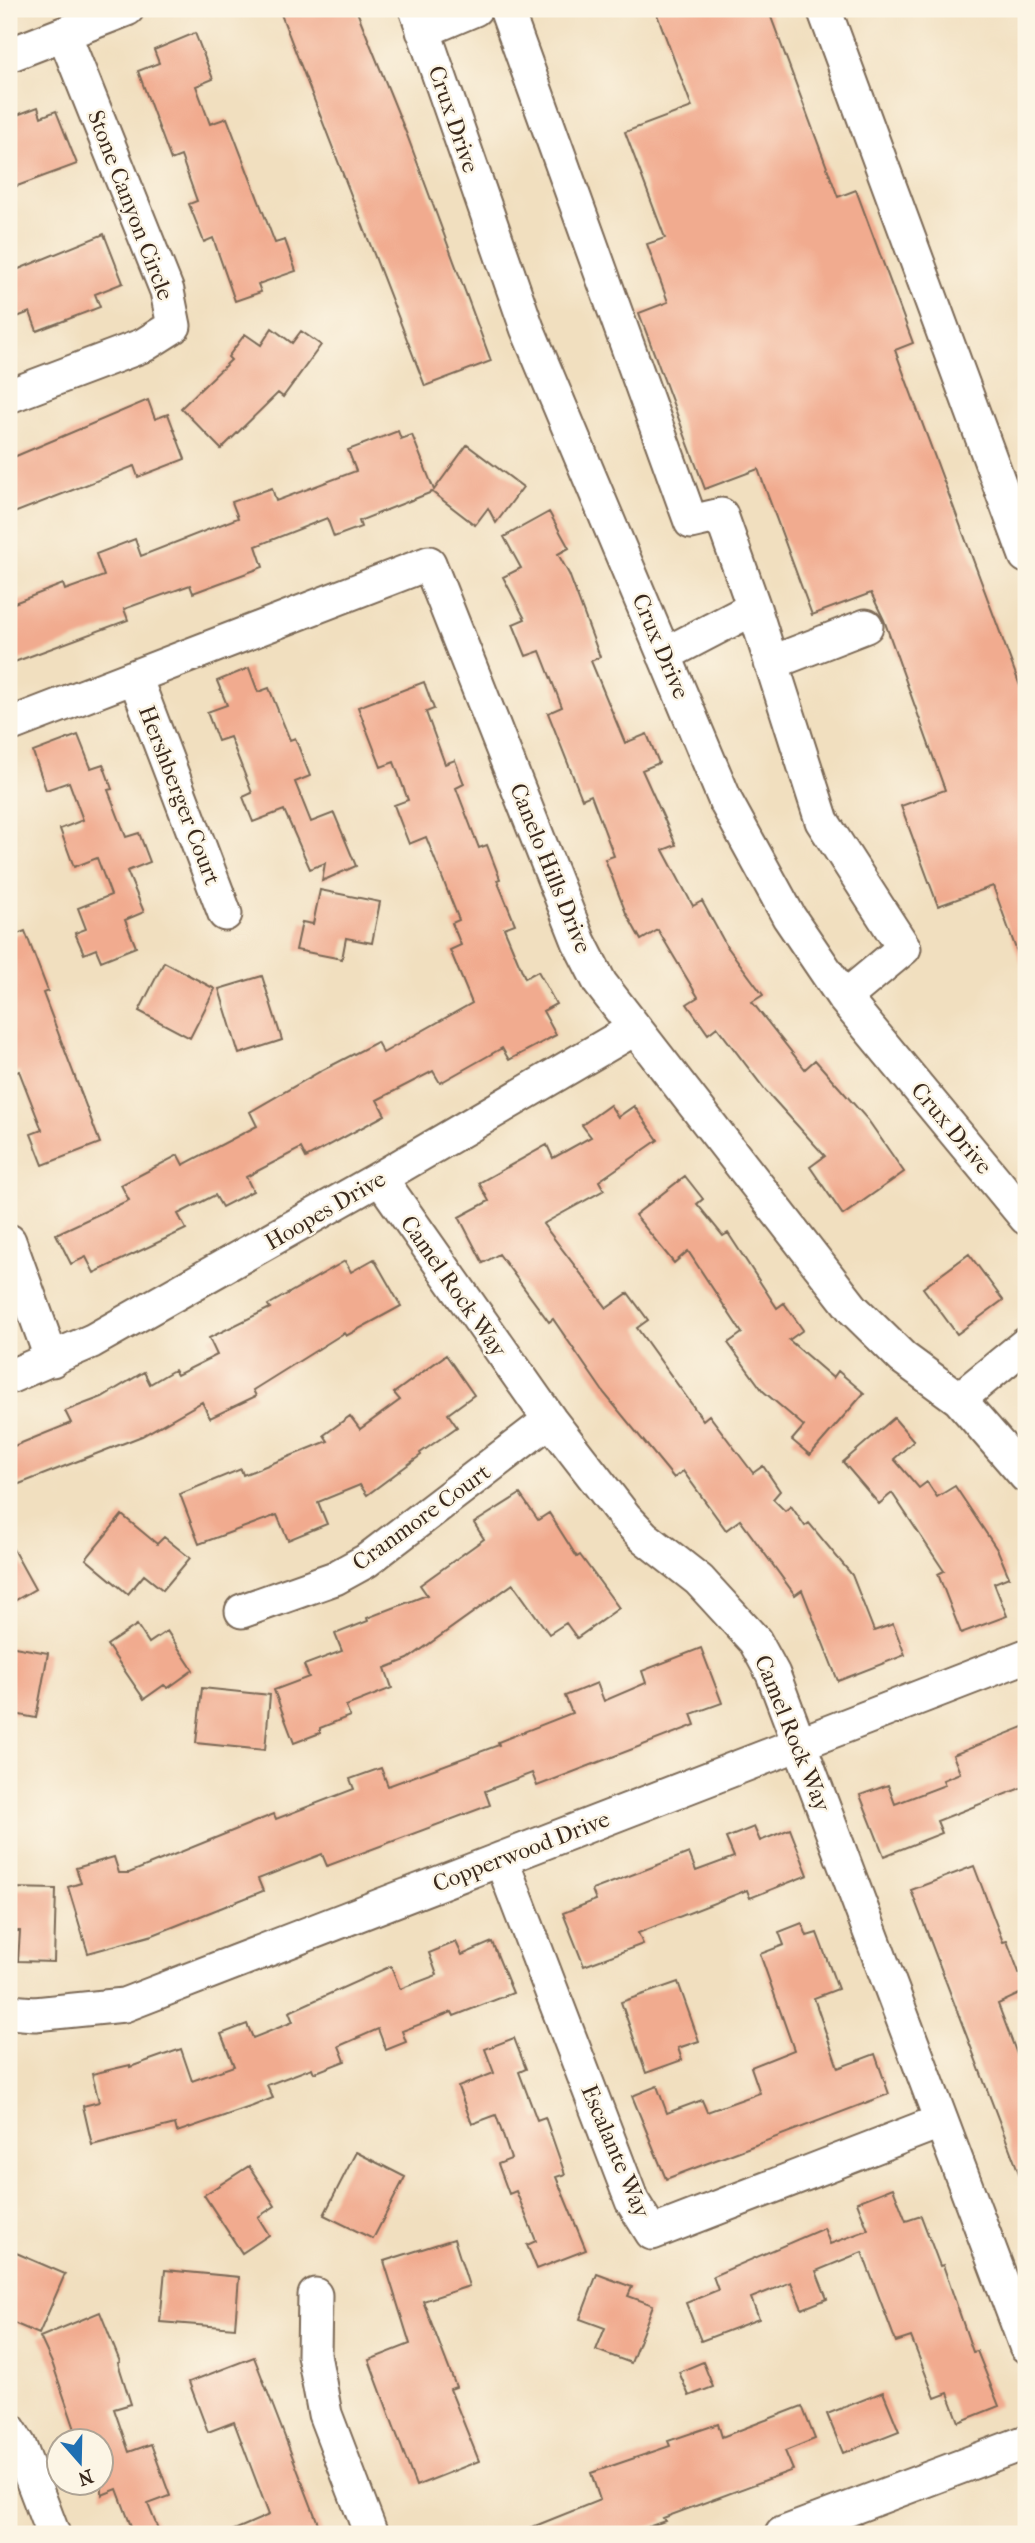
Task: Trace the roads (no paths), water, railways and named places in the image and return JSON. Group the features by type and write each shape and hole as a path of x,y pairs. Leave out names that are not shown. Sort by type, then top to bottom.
{"street":[{"path":"9,55 127,9"},
{"path":"419,20 475,9"},
{"path":"506,9 691,522 721,515 754,608 822,821 904,948 844,998"},
{"path":"824,9 1026,556"},
{"name":"Crux Drive","path":"419,20 527,328 726,802 789,917 844,998 1021,1203"},
{"name":"Stone Canyon Circle","path":"9,396 144,345 174,326 167,291 64,34"},
{"name":"Canelo Hills Drive","path":"9,725 429,563 579,942 600,983 853,1309 903,1358 959,1399 1026,1476"},
{"path":"664,654 754,608"},
{"path":"771,663 866,626"},
{"name":"Hershberger Court","path":"135,677 225,914"},
{"name":"Hoopes Drive","path":"9,1377 52,1360 104,1334 380,1178 634,1029"},
{"name":"Camel Rock Way","path":"380,1178 550,1420 625,1517 644,1537 699,1580 755,1641 773,1674 800,1743 939,2122 1026,2346"},
{"path":"9,1241 52,1360"},
{"path":"959,1399 1026,1344"},
{"name":"Cranmore Court","path":"242,1611 335,1578 366,1561 550,1420"},
{"name":"Copperwood Drive","path":"9,2012 35,2014 124,2006 1026,1656"},
{"name":"Escalante Way","path":"501,1859 632,2201 652,2233 939,2122"},
{"path":"315,2295 314,2355 325,2414 371,2534"},
{"path":"9,2429 19,2445 53,2534"},
{"path":"782,2534 1026,2442"}]}
